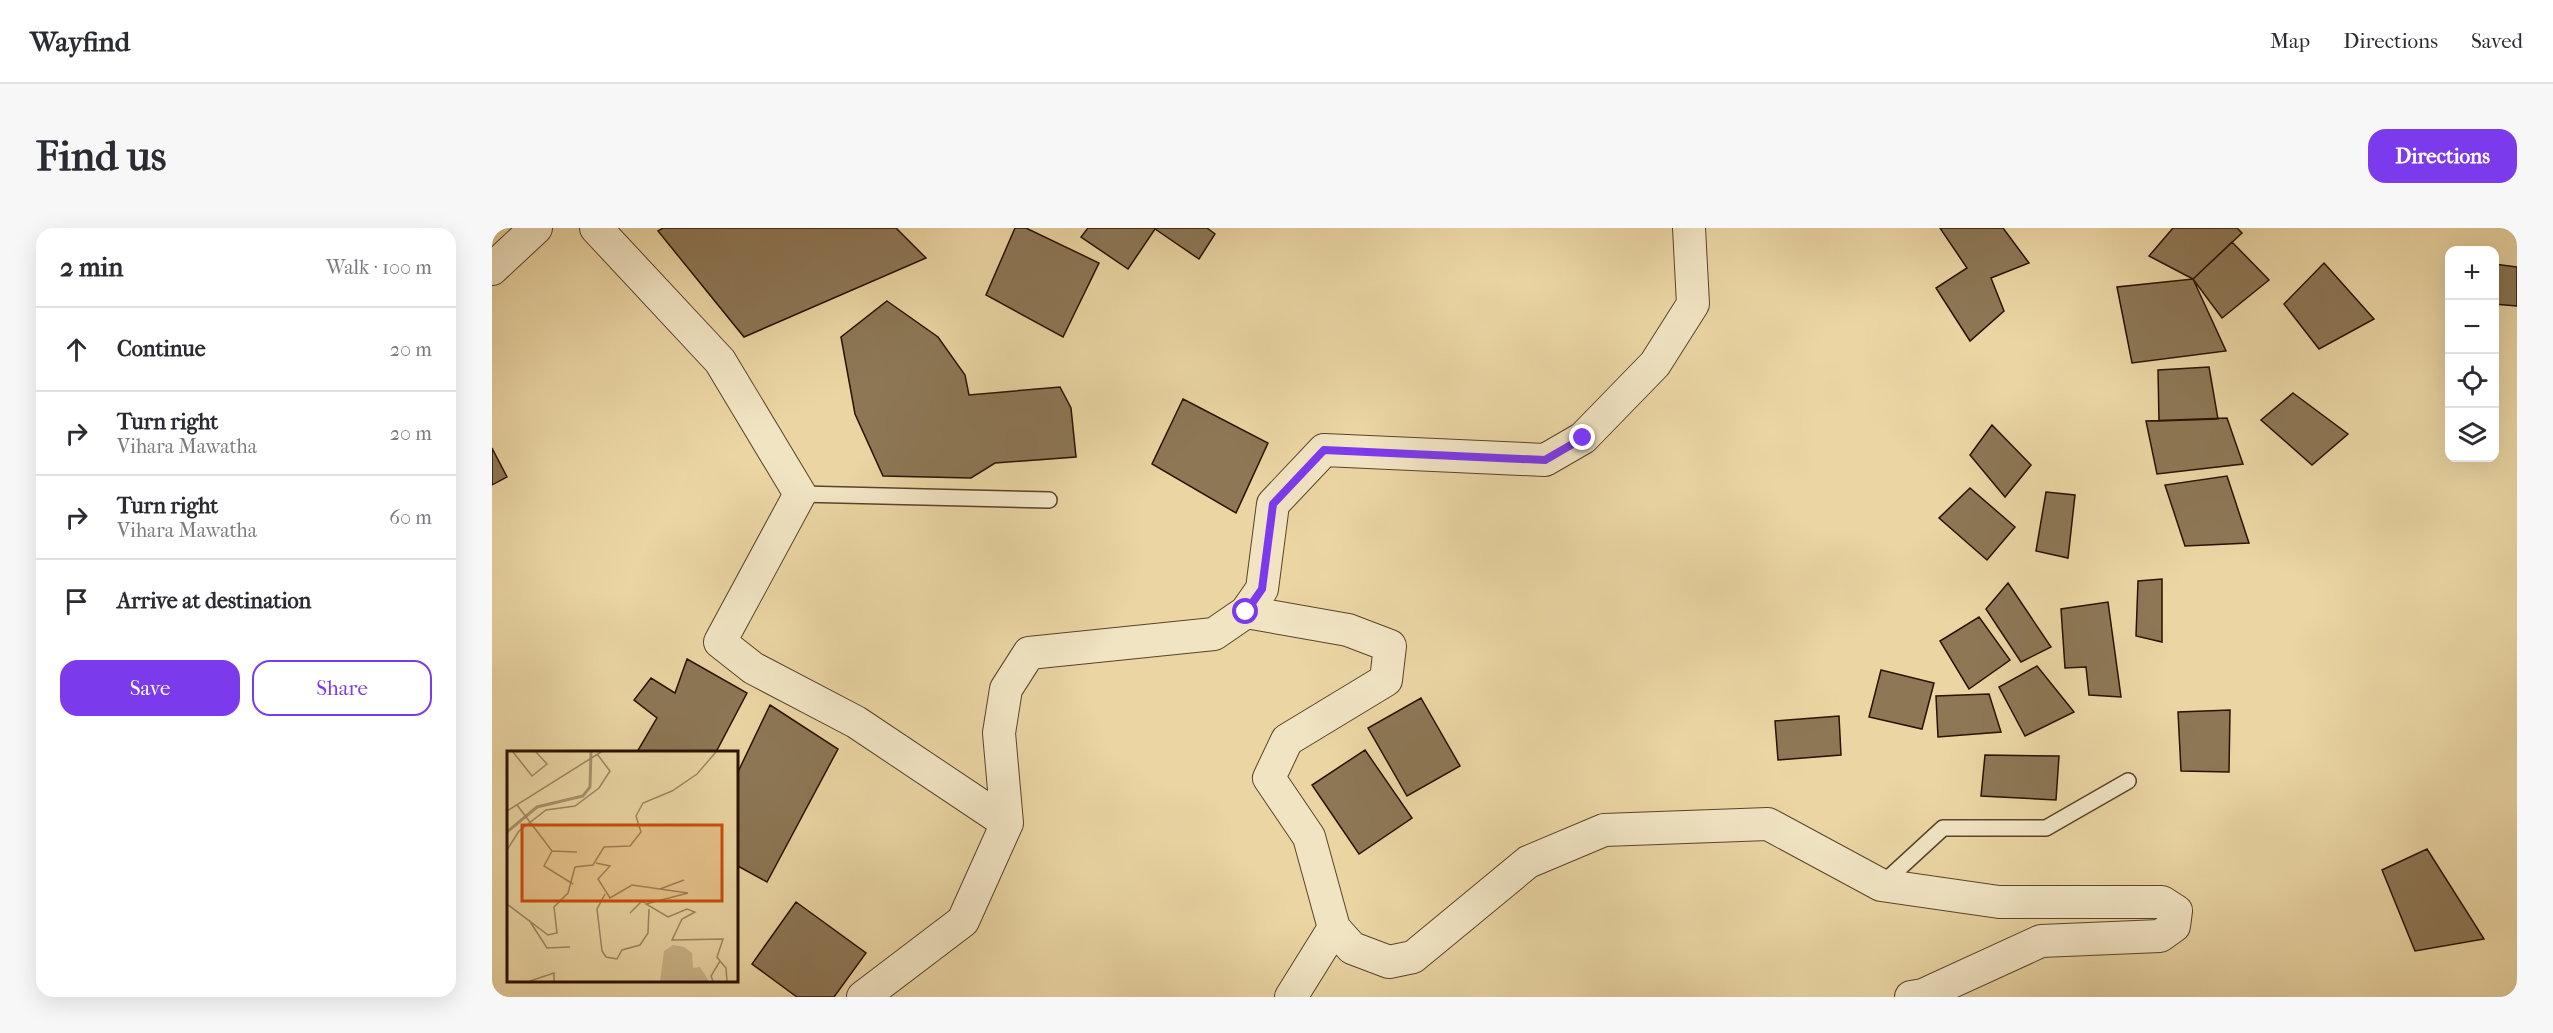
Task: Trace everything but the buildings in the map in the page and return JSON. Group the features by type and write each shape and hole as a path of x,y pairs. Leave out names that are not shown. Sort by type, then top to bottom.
{"street":[{"path":"492,269 536,228"},
{"path":"596,228 720,361 800,494 720,642 753,668 856,722 1007,822"},
{"path":"863,997 963,921 1007,822 999,733 1006,689 1029,653 1214,634 1246,612 1262,589 1273,504 1324,450 1545,460 1583,438 1655,364 1694,304 1689,228"},
{"path":"1246,612 1348,630 1390,645 1386,680 1287,740 1269,778 1309,837 1334,928 1352,948 1389,962 1413,957 1528,862 1604,830 1768,824 1881,885 2000,902 2162,903 2176,911 2174,926 2160,936 2041,941 1923,995 1911,997"},
{"path":"1291,997 1334,928"}],"lane":[{"path":"800,494 1049,500"},
{"path":"1881,885 1943,828 2046,828 2128,781"}],"route":[{"path":"1246,612 1262,589 1273,504 1324,450 1545,460 1583,438"}]}
